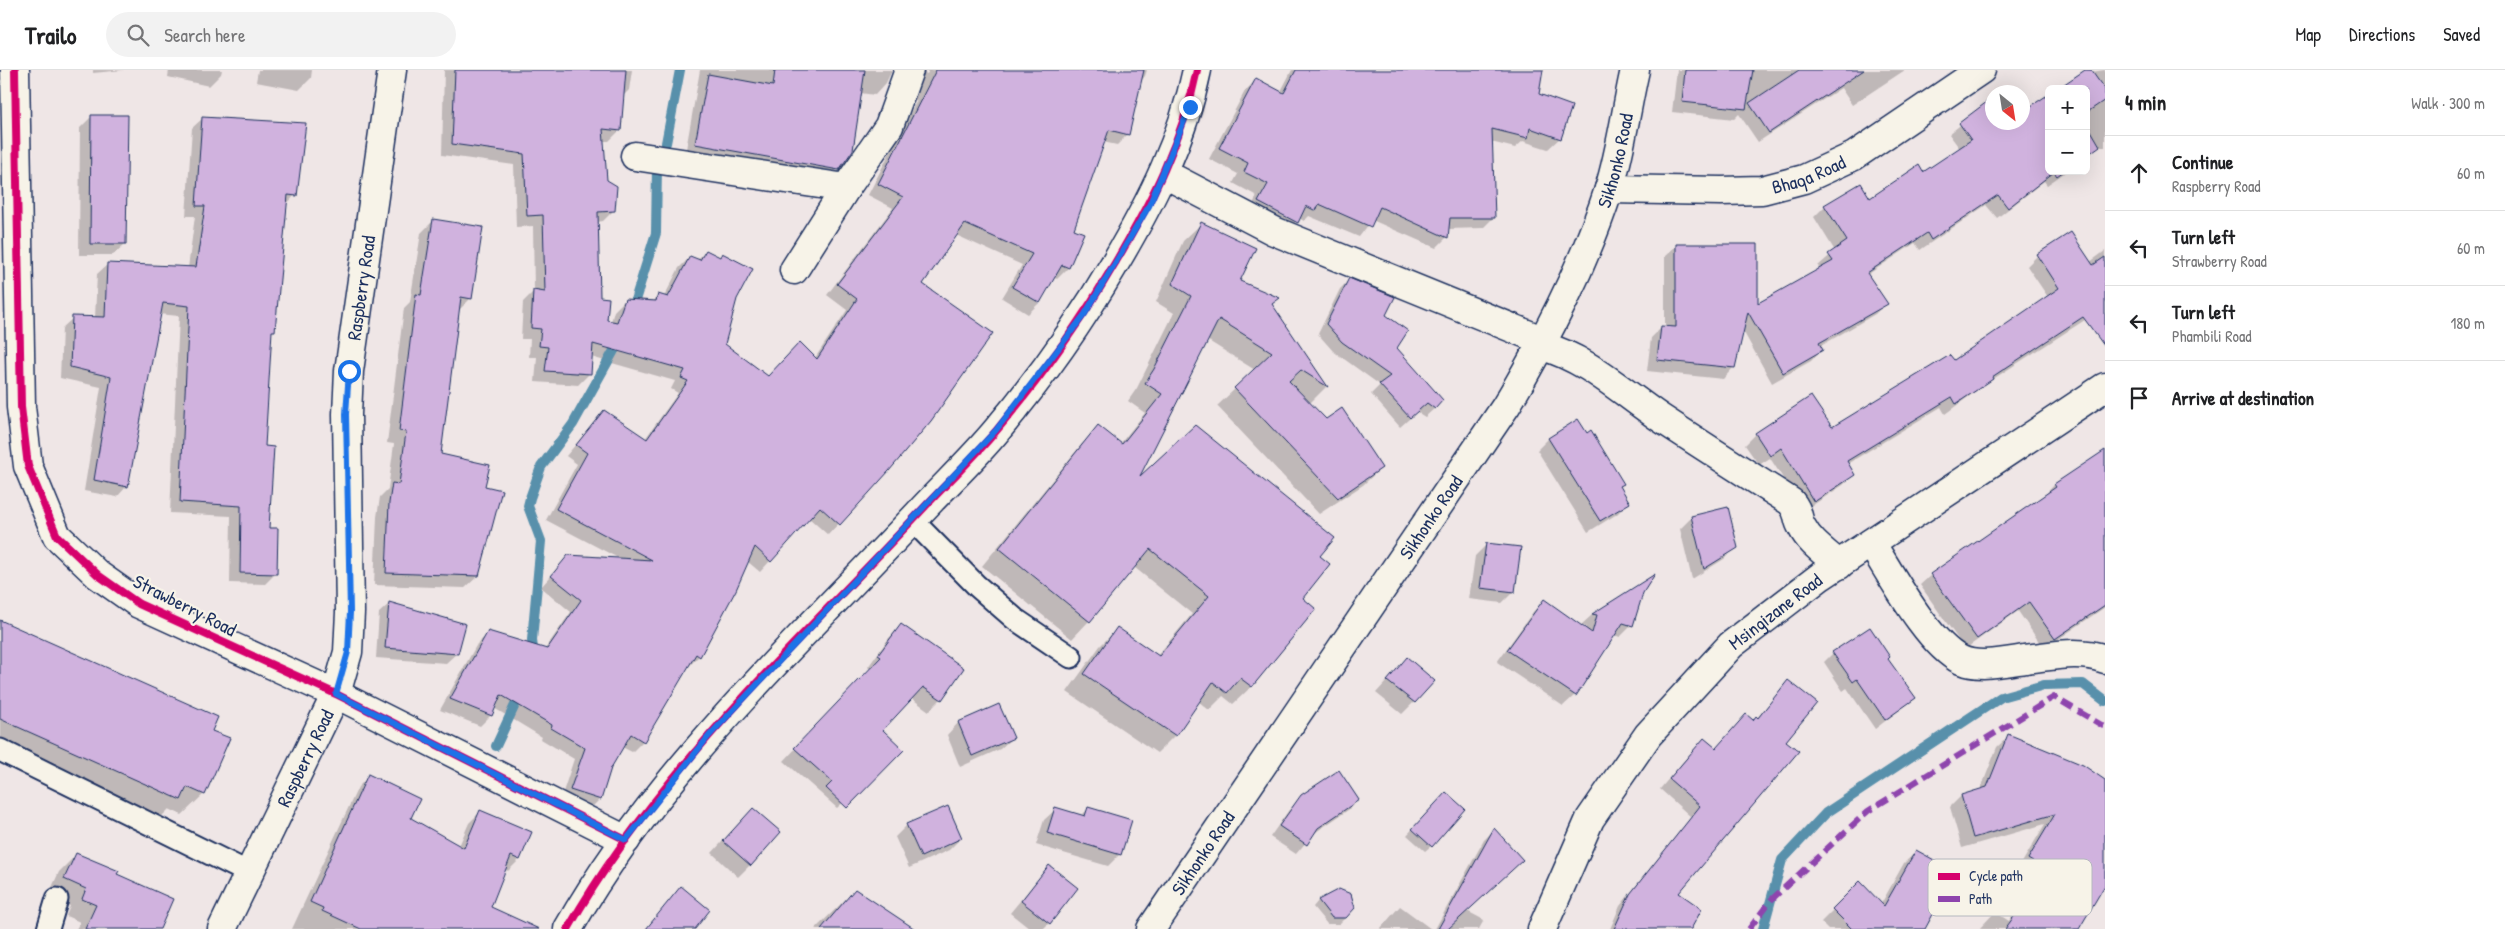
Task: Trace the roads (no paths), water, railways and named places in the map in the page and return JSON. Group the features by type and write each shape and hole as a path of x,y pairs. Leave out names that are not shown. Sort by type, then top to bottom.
{"street":[{"name":"Strawberry Road","path":"15,70 22,407 28,466 58,536 98,575 139,604 336,694 626,840"},
{"name":"Raspberry Road","path":"222,929 336,694 348,652 350,612 346,414 349,371 392,70"},
{"path":"794,270 846,188 889,126 909,70"},
{"path":"568,929 592,887 626,840 709,736 996,430 1085,314 1149,206 1190,107 1197,70"},
{"name":"Sikhonko Road","path":"1151,929 1506,406 1543,344 1570,289 1609,189 1635,70"},
{"name":"Bhaqa Road","path":"1609,189 1721,192 1762,190 1804,179 1854,156 1981,70"},
{"path":"635,156 846,188"},
{"path":"1162,173 1274,231 1562,351 1587,366 1659,417 1791,502 1799,511 1800,526 1810,540 1839,565"},
{"name":"Msingizane Road","path":"1542,929 1590,818 1648,735 1731,646 1870,543 2105,387"},
{"path":"1870,543 1920,619 1945,648 1962,660 1982,664 2072,653 2096,655 2105,659"}],"lane":[{"path":"912,520 977,586 1008,614 1071,657"},
{"path":"0,750 249,873"},
{"path":"48,929 57,899"}],"waterway":[{"path":"666,143 680,70"},
{"path":"631,313 656,233 657,166"},
{"path":"534,658 532,640 541,541 528,506 530,498 541,467 573,424 621,338"},
{"path":"1763,929 1782,860 1826,813 2001,697 2044,685 2083,684 2105,701"},
{"path":"496,746 521,692"}]}
